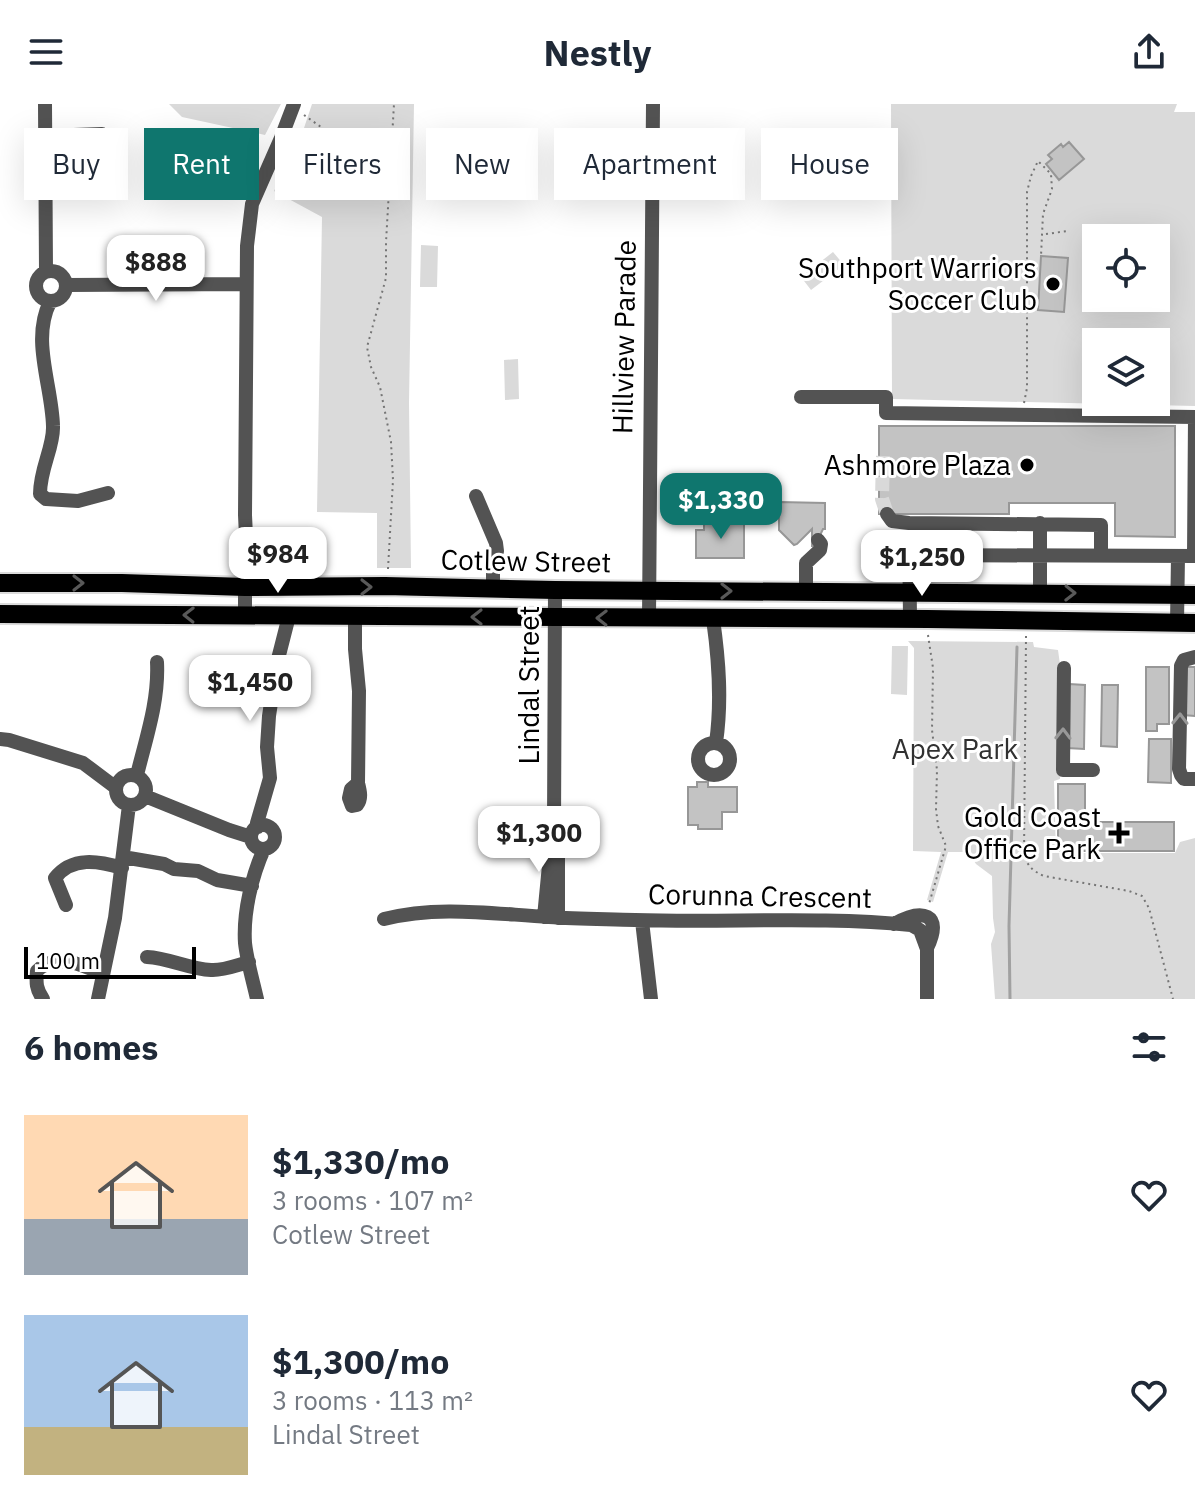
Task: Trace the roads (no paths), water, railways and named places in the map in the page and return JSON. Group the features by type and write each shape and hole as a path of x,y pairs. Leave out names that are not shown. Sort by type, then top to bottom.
{"main road":[{"name":"Cotlew Street","path":"0,583 1186,595"},
{"name":"Cotlew Street","path":"0,614 1186,623"}],"street":[{"path":"45,104 45,128"},
{"name":"Hillview Parade","path":"649,619 653,104"},
{"path":"245,616 245,587 238,578 238,542 245,515 247,246 252,204 294,106"},
{"path":"45,200 46,271"},
{"path":"46,271 57,272 65,279 67,285 58,300 43,300 37,291 38,278 46,271"},
{"path":"67,285 246,284"},
{"path":"50,302 42,316 43,353 54,429 40,478 40,494 46,499 78,501 108,493"},
{"path":"801,397 886,397 886,413 1195,417 1194,556 909,555"},
{"path":"476,496 496,543 493,589"},
{"path":"887,514 892,521 909,523 1101,525 1101,556"},
{"path":"909,523 910,619"},
{"path":"1040,523 1040,593"},
{"path":"806,591 806,563 820,550 821,544 815,539"},
{"path":"1178,556 1186,595 1186,623"},
{"name":"Lindal Street","path":"551,918 549,858 554,827 555,590"},
{"path":"255,832 270,778 267,747 269,716 277,663 289,616"},
{"path":"355,617 359,691 358,783"},
{"path":"713,619 721,708 716,743"},
{"path":"1195,657 1184,660 1181,666 1179,769 1184,779 1195,779"},
{"path":"137,775 156,698 157,662"},
{"path":"1064,668 1063,770 1093,770"},
{"path":"0,739 83,763 115,787"},
{"path":"125,775 137,775 145,783 145,796 137,804 129,805 119,800 115,787 125,775"},
{"path":"145,796 218,826 255,832 270,828 274,835 273,843 264,849 245,915 245,944 257,999"},
{"path":"98,999 115,918 129,805"},
{"path":"66,905 55,878 60,872 81,862 164,864 174,869 198,871 217,880 252,886"},
{"name":"Corunna Crescent","path":"384,919 419,911 642,921 894,924 911,925 920,930 927,949"},
{"path":"894,924 912,916 924,915 931,919 934,927 927,949 927,999"},
{"path":"642,921 651,999"},
{"path":"147,957 214,970 249,962"},
{"path":"43,999 36,979 37,971 43,964 67,962 103,974"}],"waterway":[{"path":"1010,999 1009,926 1017,647"}],"tunnel":[{"path":"883,456 882,499 887,514"}],"place":[{"name":"Southport Warriors Soccer Club","path":"1053,284"},
{"name":"Ashmore Plaza","path":"1027,465"},
{"name":"Gold Coast Office Park","path":"1119,833"}],"park label":[{"name":"Apex Park","path":"955,749"}]}
